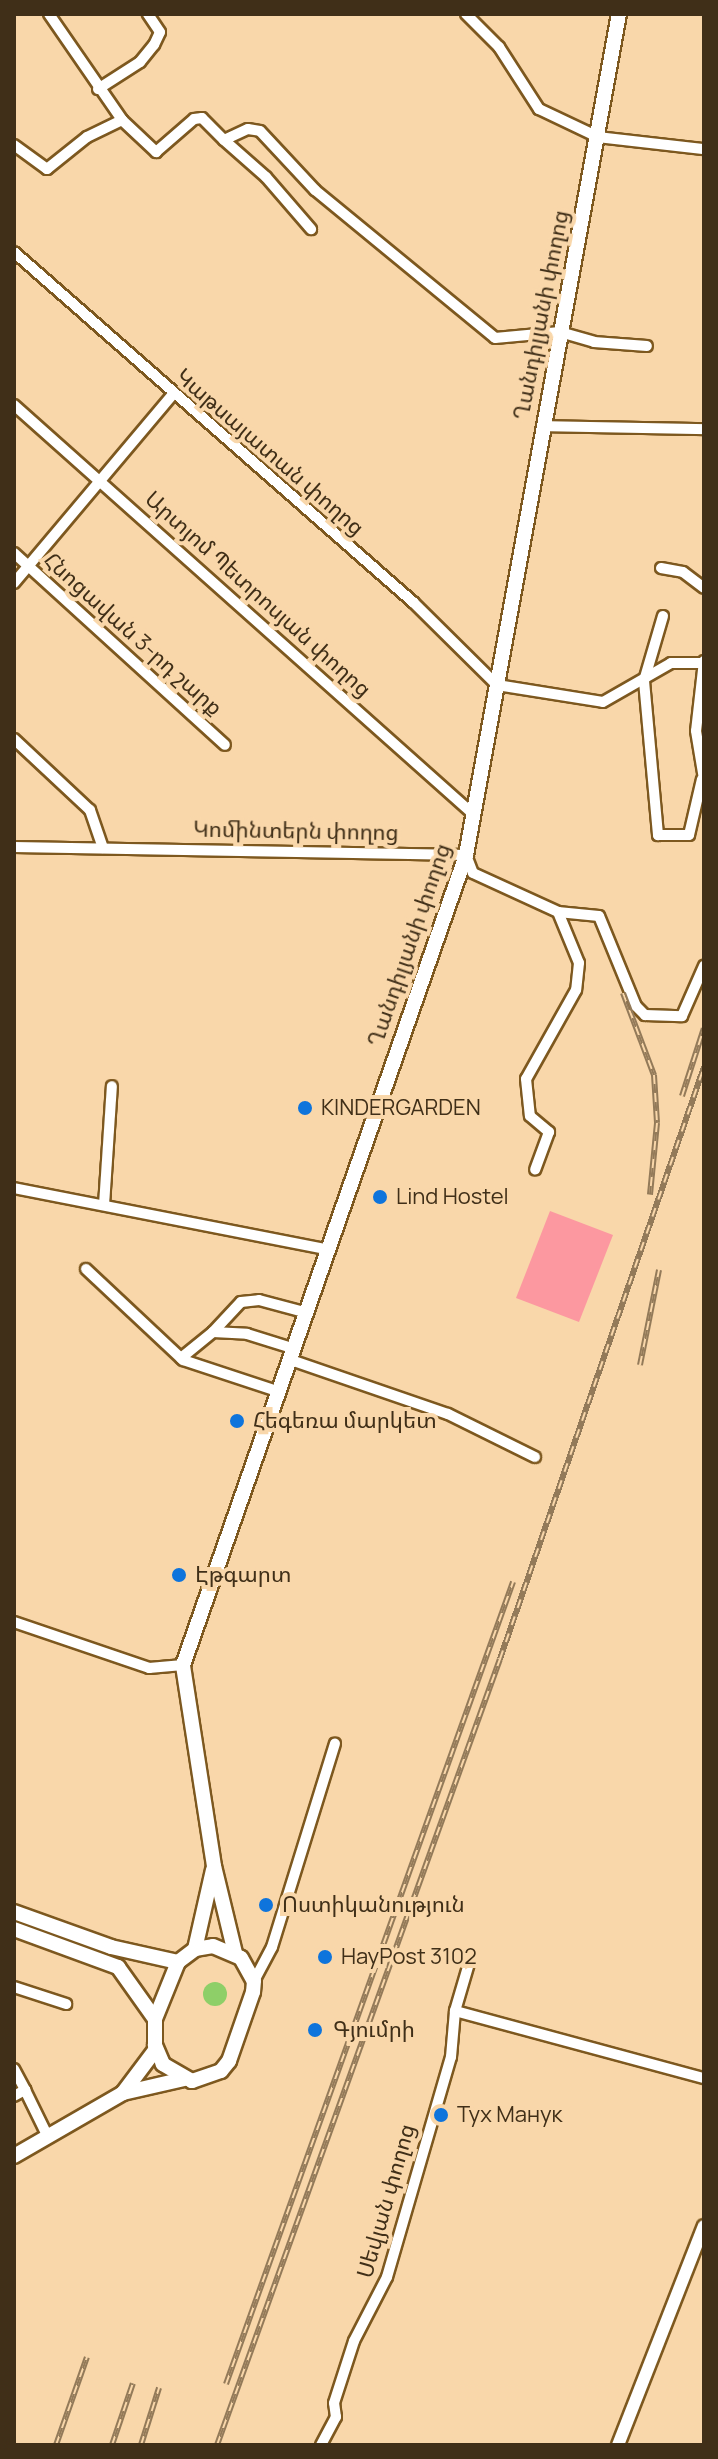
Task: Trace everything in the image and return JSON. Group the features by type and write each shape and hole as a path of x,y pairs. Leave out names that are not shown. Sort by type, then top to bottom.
{"main road":[{"name":"Ղանդիլյանի փողոց","path":"235,1953 214,1866 183,1665 466,855 619,14"},
{"name":"Ղանդիլյանի փողոց","path":"195,1949 214,1866"},
{"path":"14,1912 111,1947 178,1962"},
{"path":"14,1929 118,1967 155,2019"},
{"path":"14,2156 123,2093 210,2076 229,2061 254,1981 235,1953 213,1946 195,1949 178,1962 155,2019 156,2049 168,2071 184,2079"},
{"path":"123,2093 156,2049"}],"street":[{"path":"49,14 122,120 156,152 194,119 202,118 266,177 311,229"},
{"path":"98,89 140,62 154,45 160,32 148,14"},
{"path":"466,14 499,47 539,109 598,137 704,149"},
{"path":"14,145 47,169 87,137 122,120"},
{"path":"224,140 248,129 260,131 315,190 495,338 560,332 594,342 647,346"},
{"name":"Կաթսայատան փողոց","path":"14,252 413,602 497,685"},
{"path":"14,583 173,394"},
{"name":"Արտյոմ Պետրոսյան փողոց","path":"14,405 473,814"},
{"path":"542,426 704,429"},
{"name":"Հնոցավան 3-րդ շարք","path":"14,553 225,745"},
{"path":"661,568 683,572 704,588"},
{"path":"497,685 603,702 644,681 671,663 703,662 696,731 703,753 703,779 689,835 658,835 644,681 663,616"},
{"path":"14,739 90,810 103,848"},
{"name":"Կոմինտերն փողոց","path":"14,847 466,855"},
{"path":"466,855 473,873 558,912 599,916 636,1006 645,1015 682,1016 704,966"},
{"path":"535,1170 549,1132 530,1116 526,1079 570,1002 578,976 579,963 558,912"},
{"path":"104,1205 112,1086"},
{"path":"14,1188 326,1249"},
{"path":"86,1269 181,1358 277,1391"},
{"path":"181,1358 213,1332 241,1302 259,1300 304,1312"},
{"path":"213,1332 247,1334 290,1354 448,1414 535,1457"},
{"path":"14,1622 149,1668 183,1665"},
{"path":"254,1981 272,1947 335,1744"},
{"name":"Սեվյան փողոց","path":"321,2445 336,2417 334,2403 354,2341 387,2277 451,2057 455,2011 470,1960"},
{"path":"14,1987 66,2004"},
{"path":"455,2011 704,2078"},
{"path":"14,2069 48,2137"},
{"path":"14,2096 25,2090"},
{"path":"618,2445 704,2226"}],"shaded area":[{"path":"550,1211 613,1235 579,1322 516,1298"},
{"path":"215,1982 226,1989 227,1994 220,2005 215,2006 204,1999 203,1994 210,1983"}],"railway":[{"path":"623,993 654,1075 657,1123 650,1195"},
{"path":"682,1096 704,1028"},
{"path":"217,2445 500,1659 704,1067"},
{"path":"640,1365 659,1270"},
{"path":"226,2384 513,1582"},
{"path":"56,2445 87,2357"},
{"path":"112,2445 133,2383"},
{"path":"141,2445 159,2388"}],"place":[{"name":"KINDERGARDEN","path":"305,1108"},
{"name":"Lind Hostel","path":"380,1197"},
{"name":"Հեգեռա մարկետ","path":"237,1421"},
{"name":"Էթգարտ","path":"179,1575"},
{"name":"Ոստիկանություն","path":"266,1905"},
{"name":"HayPost 3102","path":"325,1957"},
{"name":"Գյումրի","path":"315,2030"},
{"name":"Тух Манук","path":"441,2115"}]}
